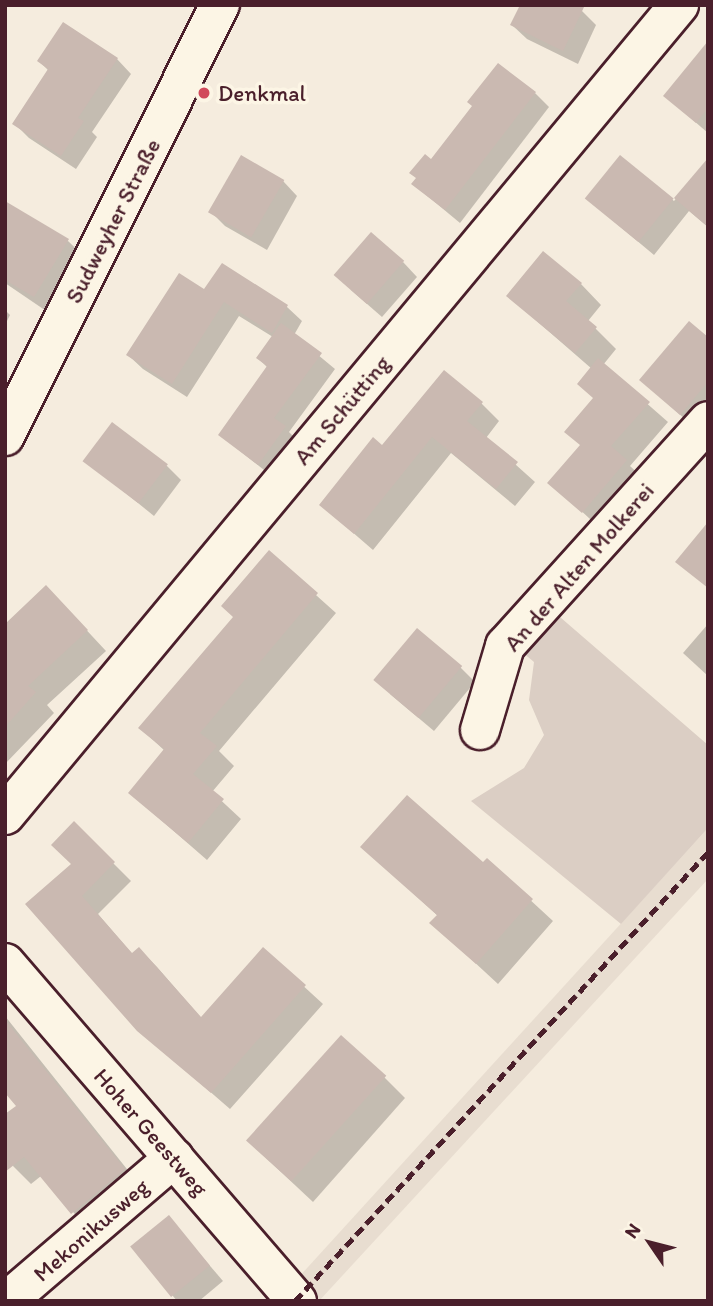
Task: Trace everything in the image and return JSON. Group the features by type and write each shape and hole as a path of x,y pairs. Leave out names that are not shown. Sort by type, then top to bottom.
{"street":[{"name":"Sudweyher Straße","path":"5,436 220,5"},
{"name":"Am Schütting","path":"5,815 679,5"},
{"name":"An der Alten Molkerei","path":"480,730 505,646 708,421"},
{"name":"Hoher Geestweg","path":"5,963 297,1301"},
{"name":"Mekonikusweg","path":"7,1301 174,1158"}],"shaded area":[{"path":"553,611 708,745 708,828 621,924 471,801 524,768 544,735 529,700 534,662 522,652"},
{"path":"708,828 708,879 319,1301 277,1301"}],"building":[{"path":"520,5 585,5 563,51 510,25"},
{"path":"63,22 118,58 78,118 84,121 61,156 12,124 48,69 37,61"},
{"path":"708,41 708,108 696,123 663,96"},
{"path":"498,63 536,92 445,210 411,184 416,178 409,173 425,154 431,159 472,106 467,102"},
{"path":"241,155 284,180 251,237 208,212"},
{"path":"620,155 674,198 638,242 585,199"},
{"path":"708,158 708,227 674,198"},
{"path":"5,201 69,239 34,297 5,280"},
{"path":"371,232 404,261 367,304 334,275"},
{"path":"543,251 582,283 566,301 597,327 575,353 506,296"},
{"path":"222,263 288,305 272,333 224,302 172,384 126,355 179,273 204,289"},
{"path":"689,321 708,337 708,382 680,415 639,380"},
{"path":"281,323 322,353 274,418 286,426 258,465 218,435 267,366 256,358"},
{"path":"598,358 650,402 611,446 627,460 582,513 547,483 580,445 564,432 593,398 577,384"},
{"path":"444,370 483,402 467,421 518,462 496,489 432,437 354,534 319,505 373,437 382,445"},
{"path":"112,422 168,464 138,503 83,461"},
{"path":"708,522 708,588 675,562"},
{"path":"269,550 318,593 200,733 217,746 193,774 224,799 188,843 128,793 164,749 138,728 233,617 221,606"},
{"path":"46,585 88,630 28,686 36,692 5,727 5,624"},
{"path":"417,628 462,666 418,718 373,680"},
{"path":"407,795 483,862 487,858 533,899 476,964 429,923 437,915 360,847"},
{"path":"74,821 115,862 82,896 132,953 139,947 201,1017 263,947 306,985 211,1093 137,1031 25,904 71,864 51,845"},
{"path":"5,1020 125,1169 71,1214 24,1157 5,1172 5,1114 16,1106 5,1093"},
{"path":"341,1035 386,1076 291,1181 246,1141"},
{"path":"169,1215 210,1266 171,1297 130,1246"}],"railway":[{"path":"295,1301 708,852"}],"place":[{"name":"Denkmal","path":"204,93"}]}
